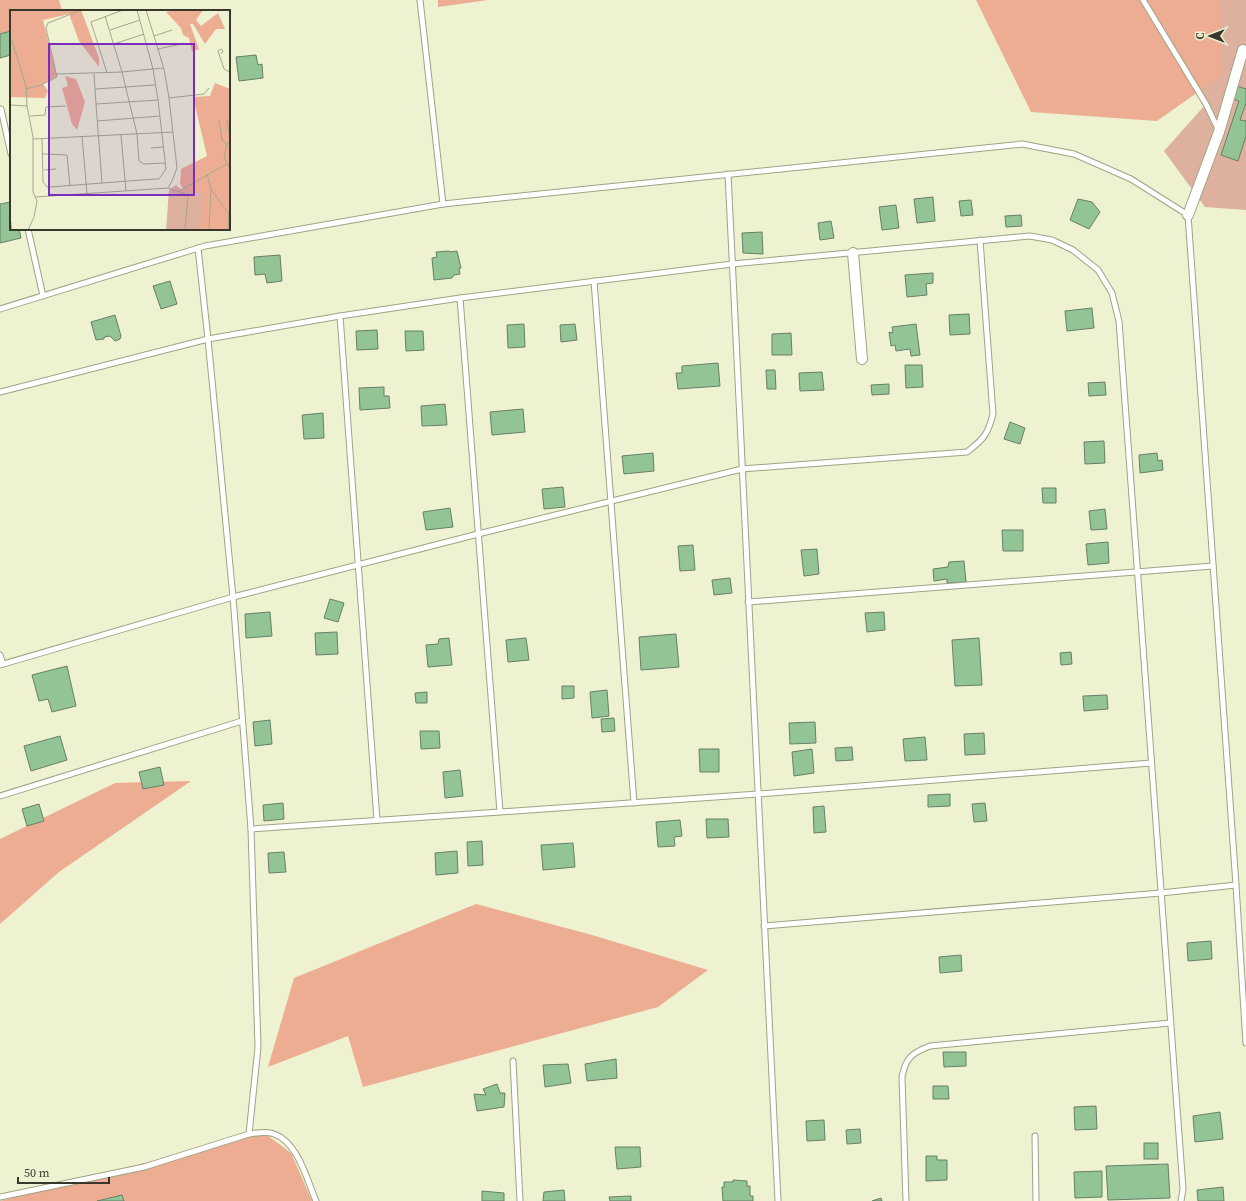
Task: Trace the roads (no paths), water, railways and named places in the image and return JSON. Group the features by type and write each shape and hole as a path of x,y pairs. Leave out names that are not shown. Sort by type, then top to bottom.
{"street":[{"path":"1188,215 1219,132 1244,51"},
{"path":"854,253 862,359"}],"lane":[{"path":"420,0 443,204"},
{"path":"1143,0 1206,104 1219,132"},
{"path":"1,109 10,150"},
{"path":"0,309 198,248 443,204 1022,144 1074,154 1131,179 1188,215 1246,1043"},
{"path":"728,174 778,1201"},
{"path":"28,230 43,296"},
{"path":"0,392 208,339 340,316 460,298 732,264 1030,236 1052,240 1073,250 1098,270 1112,293 1119,321 1183,1190 1181,1201"},
{"path":"0,655 2,664 233,597 478,534 742,469 967,452 982,441 989,430 993,414 980,240"},
{"path":"198,248 233,597 251,829 258,1047 249,1134"},
{"path":"594,281 634,803"},
{"path":"460,298 500,812"},
{"path":"340,316 357,565 377,820"},
{"path":"748,602 1213,566"},
{"path":"0,796 242,721"},
{"path":"251,829 758,794 1151,763"},
{"path":"764,926 1161,893 1236,885"},
{"path":"906,1201 902,1077 904,1064 914,1052 930,1046 1170,1024"},
{"path":"513,1061 520,1201"},
{"path":"0,1197 144,1167 249,1134 263,1132 275,1134 294,1149 316,1201"},
{"path":"1035,1136 1036,1201"}]}
